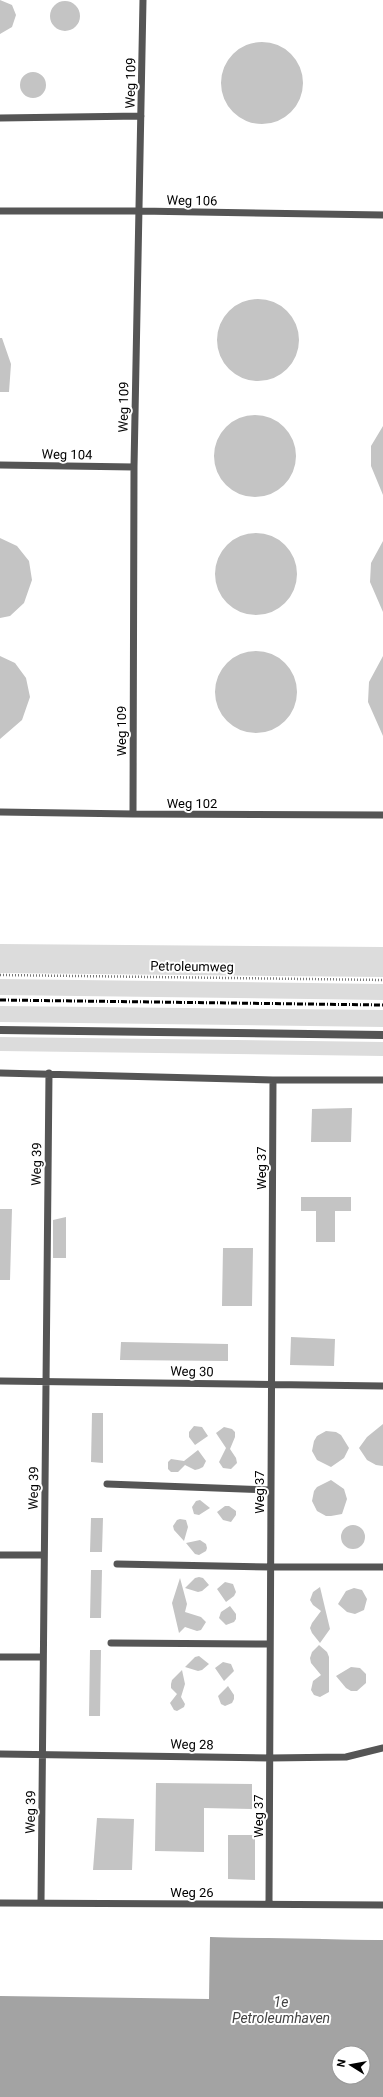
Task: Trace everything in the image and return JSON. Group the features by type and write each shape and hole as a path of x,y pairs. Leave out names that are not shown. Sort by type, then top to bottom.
{"street":[{"path":"0,1030 383,1035"}],"lane":[{"name":"Weg 109","path":"133,814 134,467 143,0"},
{"path":"0,118 141,116"},
{"name":"Weg 106","path":"0,211 140,211 383,215"},
{"name":"Weg 104","path":"0,466 134,467"},
{"name":"Weg 102","path":"0,812 383,815"},
{"path":"0,1073 49,1073 273,1080 383,1080"},
{"name":"Weg 39","path":"41,1903 49,1073"},
{"name":"Weg 37","path":"269,1904 273,1080"},
{"name":"Weg 30","path":"0,1381 383,1386"},
{"path":"107,1484 271,1490"},
{"path":"0,1555 44,1555"},
{"path":"117,1564 271,1567 383,1567"},
{"path":"111,1643 270,1644"},
{"path":"0,1657 43,1657"},
{"name":"Weg 28","path":"0,1754 270,1758 346,1757 383,1748"},
{"name":"Weg 26","path":"0,1903 383,1905"}],"path":[{"name":"Petroleumweg","path":"0,975 383,980"}],"shaded area":[{"path":"0,944 383,947 383,977 0,973"},
{"path":"0,979 383,984 383,1000 0,995"},
{"path":"0,1006 383,1010 383,1027 0,1022"},
{"path":"0,1037 383,1042 383,1056 0,1051"}],"water":[{"name":"1e Petroleumhaven","path":"210,1937 383,1940 383,2097 0,2097 0,1996 209,1999"}],"pier":[{"path":"210,1935 278,1936 277,1938 210,1937"},
{"path":"321,1937 383,1938 383,1940 321,1939"}],"building":[{"path":"0,0 12,5 16,15 12,27 0,34"},
{"path":"65,1 76,5 80,16 76,27 65,31 54,27 50,16 54,5"},
{"path":"254,42 270,42 285,49 296,60 303,75 303,91 300,99 291,112 278,121 270,124 254,124 239,117 228,106 221,91 221,75 228,60 239,49"},
{"path":"33,72 42,76 46,85 42,94 33,98 24,94 20,85 24,76"},
{"path":"250,299 266,299 281,306 292,317 299,332 299,348 296,356 287,369 274,378 266,381 250,381 235,374 224,363 217,348 217,332 224,317 235,306"},
{"path":"0,338 2,338 11,364 9,392 0,392"},
{"path":"247,415 263,415 278,422 289,433 296,448 296,464 293,472 284,485 271,494 263,497 247,497 232,490 221,479 214,464 214,448 221,433 232,422"},
{"path":"383,426 383,495 371,466 371,446"},
{"path":"248,533 264,533 279,540 290,551 297,566 297,582 294,590 285,603 272,612 264,615 248,615 233,608 222,597 215,582 215,566 222,551 233,540"},
{"path":"0,538 17,546 29,561 32,580 24,603 10,616 0,618"},
{"path":"383,541 383,612 370,582 371,563"},
{"path":"248,651 264,651 279,658 290,669 297,684 297,700 294,708 285,721 272,730 264,733 248,733 233,726 222,715 215,700 215,684 222,669 233,658"},
{"path":"0,656 15,663 26,678 30,697 22,720 0,739"},
{"path":"383,656 383,736 368,702 369,682"},
{"path":"352,1108 351,1142 311,1142 312,1109"},
{"path":"301,1197 351,1197 351,1211 335,1211 335,1242 316,1242 316,1211 301,1211"},
{"path":"0,1209 12,1209 10,1280 0,1280"},
{"path":"66,1217 66,1258 53,1258 53,1220"},
{"path":"223,1248 253,1248 252,1306 222,1306"},
{"path":"291,1337 335,1339 334,1366 290,1365"},
{"path":"121,1342 228,1344 228,1361 120,1360"},
{"path":"92,1413 103,1413 103,1463 91,1462"},
{"path":"383,1424 383,1466 376,1465 367,1460 359,1448 367,1437"},
{"path":"194,1426 202,1427 208,1436 195,1445 189,1437 189,1432"},
{"path":"224,1427 232,1429 235,1432 235,1437 230,1449 236,1458 237,1463 231,1469 223,1468 219,1462 226,1448 216,1433"},
{"path":"326,1431 336,1432 341,1435 349,1448 344,1458 331,1467 317,1460 312,1451 314,1441 317,1436"},
{"path":"198,1450 206,1461 203,1467 195,1470 185,1465 178,1472 171,1472 168,1469 168,1462 171,1459 184,1461"},
{"path":"331,1480 344,1489 347,1499 342,1514 326,1516 317,1511 312,1501 314,1491 317,1487"},
{"path":"200,1500 210,1508 199,1515 194,1514 192,1507 196,1501"},
{"path":"225,1506 229,1506 236,1511 236,1515 231,1522 223,1520 217,1512"},
{"path":"91,1518 103,1518 102,1552 90,1552"},
{"path":"177,1520 186,1520 188,1527 184,1541 174,1530 173,1526"},
{"path":"353,1525 358,1526 364,1532 364,1542 358,1548 353,1549 348,1548 342,1542 341,1537 342,1532 348,1526"},
{"path":"200,1540 206,1544 207,1548 206,1551 199,1555 195,1554 186,1543"},
{"path":"91,1570 102,1570 101,1618 90,1618"},
{"path":"180,1578 187,1604 185,1612 201,1617 206,1622 201,1630 197,1631 185,1627 179,1633 172,1603"},
{"path":"195,1578 203,1578 209,1585 202,1591 198,1592 185,1588"},
{"path":"225,1582 233,1584 236,1592 234,1596 226,1602 217,1589"},
{"path":"320,1587 330,1629 320,1643 310,1628 321,1611 313,1605 310,1600 313,1592"},
{"path":"354,1588 362,1590 367,1599 364,1610 355,1614 347,1612 338,1604 346,1591"},
{"path":"230,1606 236,1614 236,1619 234,1622 226,1625 219,1618 221,1612"},
{"path":"319,1645 327,1652 329,1657 329,1692 320,1697 314,1695 311,1690 313,1681 321,1675 311,1663 310,1658 312,1652"},
{"path":"90,1650 101,1650 100,1716 89,1716"},
{"path":"199,1656 209,1664 202,1670 198,1671 185,1667 195,1657"},
{"path":"223,1662 231,1664 234,1671 224,1681 215,1668"},
{"path":"351,1667 360,1668 366,1674 366,1683 357,1691 351,1691 346,1688 336,1676"},
{"path":"182,1670 185,1684 181,1697 185,1704 184,1707 177,1711 174,1710 170,1703 177,1694 171,1688 171,1684 172,1680"},
{"path":"228,1686 234,1695 234,1699 232,1703 225,1706 221,1704 218,1696"},
{"path":"156,1783 252,1784 252,1809 204,1808 204,1852 155,1851"},
{"path":"97,1818 134,1819 132,1870 93,1870"},
{"path":"228,1835 255,1835 255,1880 228,1879"}],"railway":[{"path":"0,1000 383,1005"}]}
